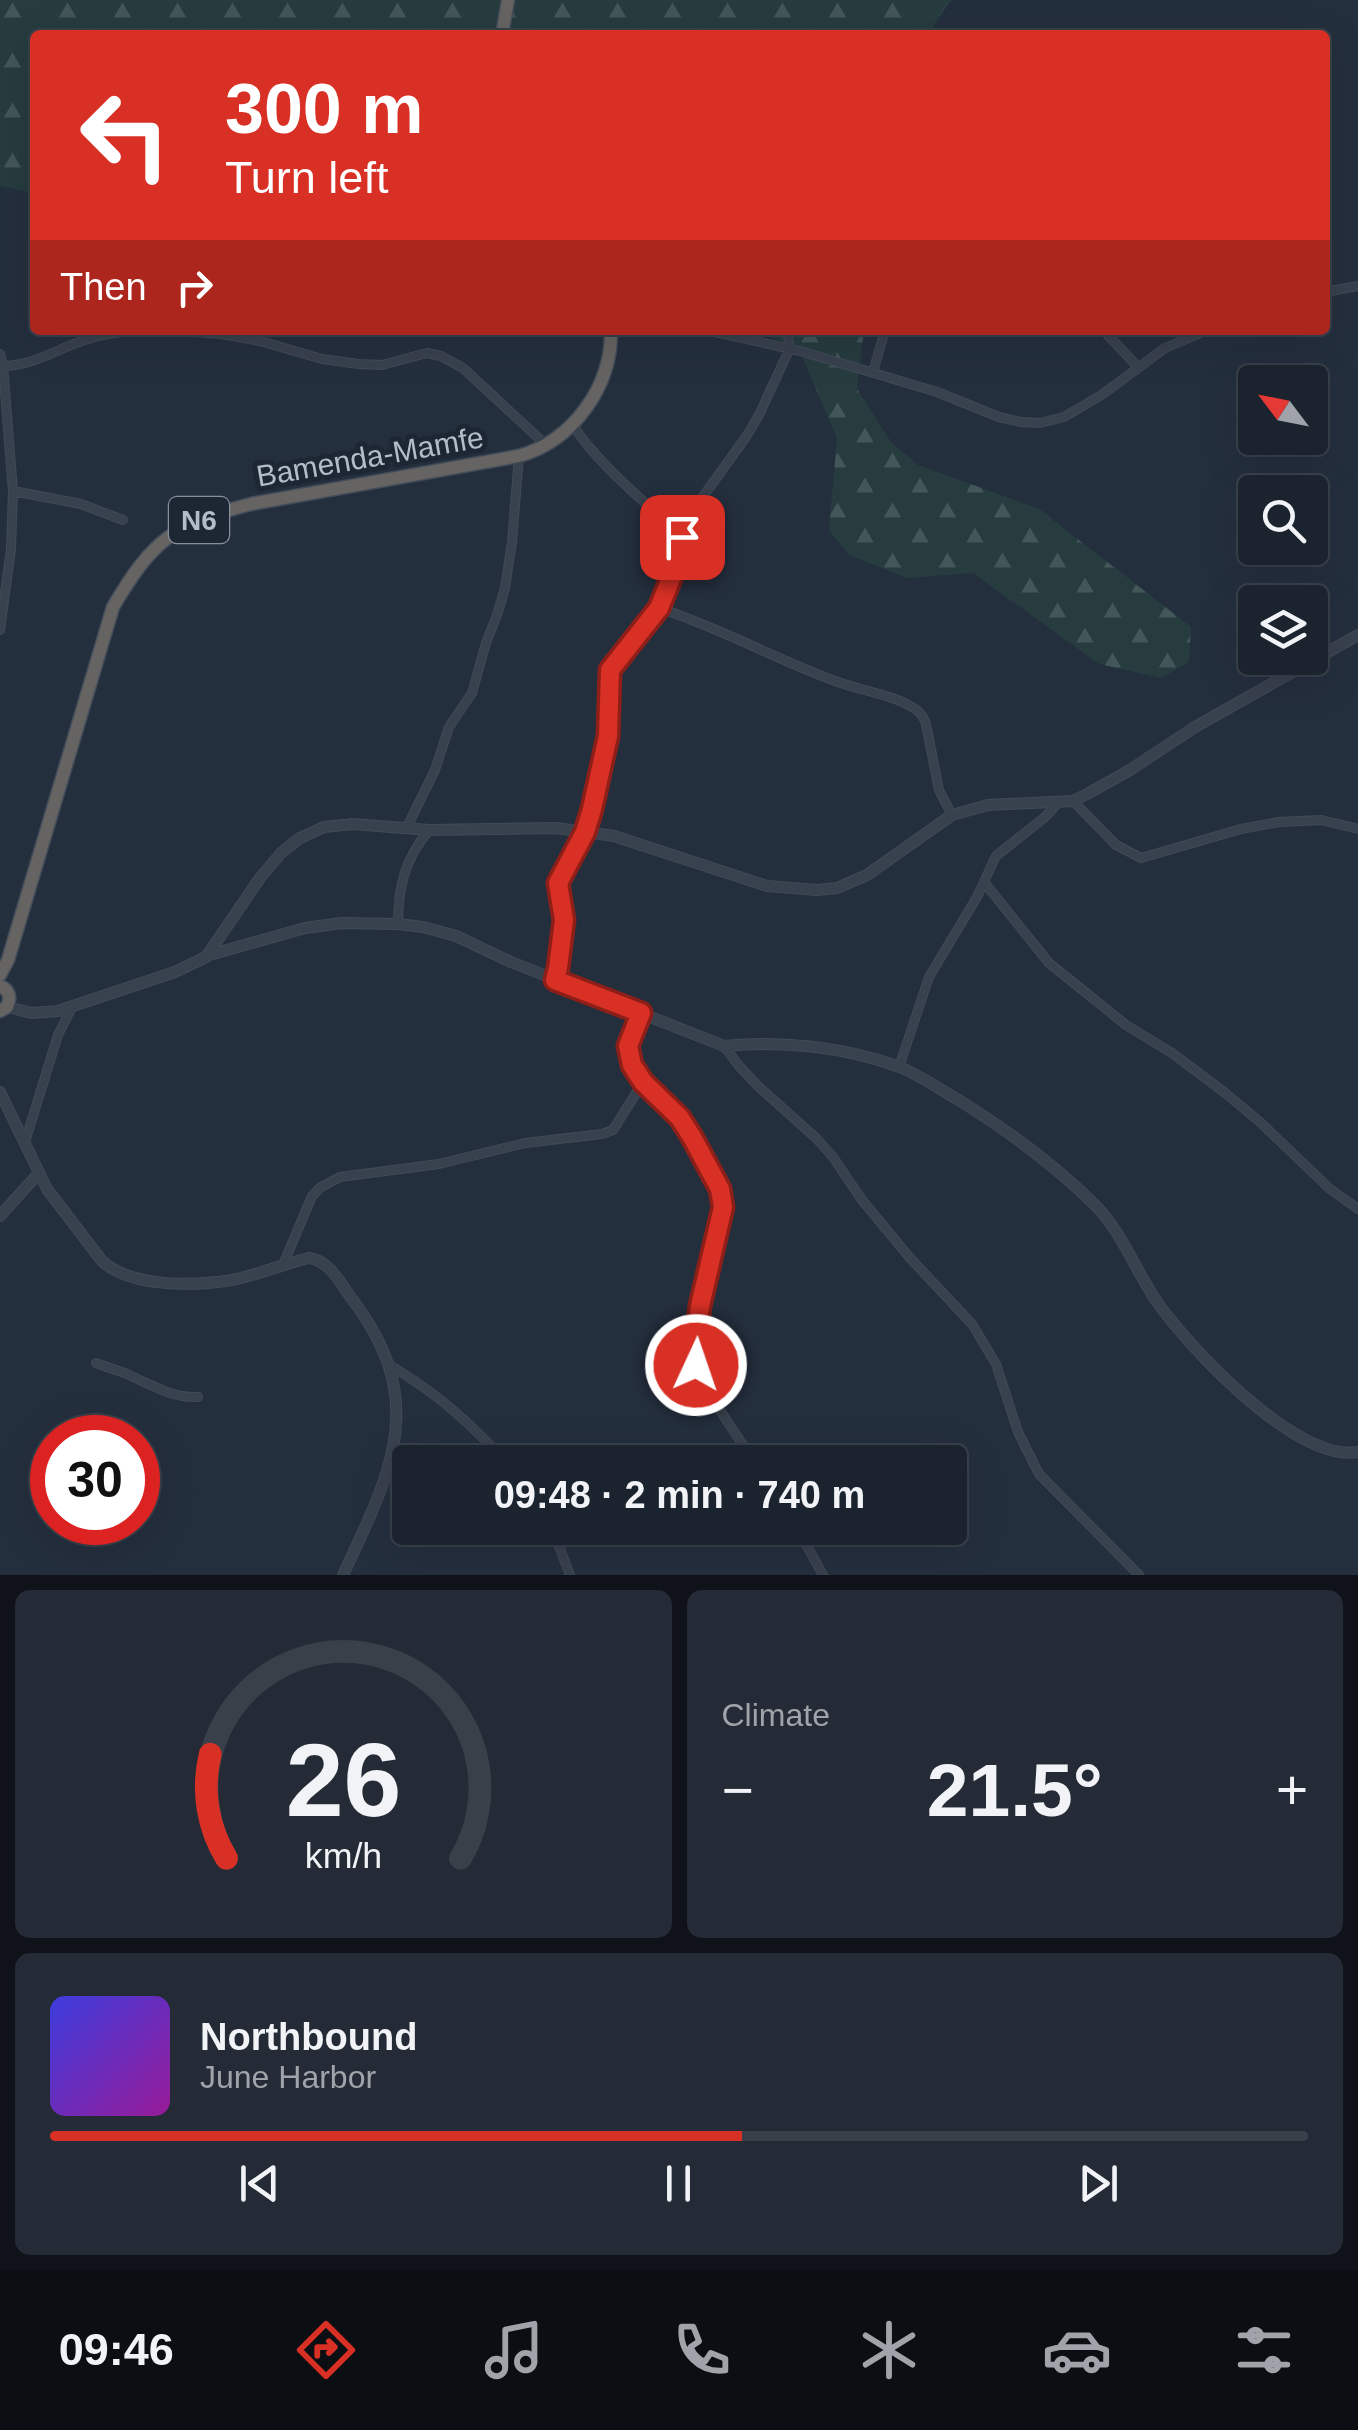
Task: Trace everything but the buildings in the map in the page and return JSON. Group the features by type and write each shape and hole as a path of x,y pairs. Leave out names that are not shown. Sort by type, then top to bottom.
{"highway":[{"path":"503,30 508,0"},
{"name":"Bamenda-Mamfe","path":"3,1009 9,996 4,989 8,960 112,607 135,570 174,532 214,514 520,456 546,445 572,424 596,394 608,362 611,335"},
{"name":"Bamenda-Mamfe","path":"0,975 8,960"}],"street":[{"path":"1330,291 1358,286"},
{"path":"3,366 36,362 104,335"},
{"path":"227,335 322,359 360,364 382,365 426,353 441,356 463,368 546,445"},
{"path":"729,335 874,372 999,417 1040,423 1064,417 1165,348 1196,335"},
{"path":"555,980 564,920 558,883 585,832 608,736 610,670 659,608 694,509 746,437 790,348 789,335"},
{"path":"874,372 884,335"},
{"path":"1108,335 1138,368"},
{"path":"0,354 13,479 11,550 0,630"},
{"path":"572,424 605,464 682,537"},
{"path":"408,828 450,728 472,692 497,615 512,542 520,456"},
{"path":"0,472 13,479"},
{"path":"13,492 81,504 123,520"},
{"path":"0,550 11,550"},
{"path":"659,608 838,682 916,709 926,724 939,790 952,815"},
{"path":"206,956 281,854 300,838 324,827 370,824 429,830 528,828 585,832 614,836 753,883 817,890 848,885 952,815 988,804 1073,801 1130,770 1195,726 1358,635"},
{"path":"1073,801 1116,845 1141,858 1279,822 1321,820 1358,829"},
{"path":"899,1067 929,978 996,856 1059,802"},
{"path":"398,924 399,893 406,866 429,830"},
{"path":"984,882 1049,963 1126,1025 1224,1092 1330,1190 1358,1209"},
{"path":"3,1009 41,1014 72,1007 175,972 206,956 306,928 342,923 398,924 456,936 510,962 724,1046 831,1050 899,1067 1012,1135 1095,1206 1111,1223 1153,1296 1184,1337 1258,1406 1315,1446 1332,1452 1358,1452"},
{"path":"25,1142 58,1035 72,1007"},
{"path":"641,1013 628,1046 632,1065 643,1082 680,1118 720,1189 723,1207 700,1306 696,1365 706,1389 743,1445"},
{"path":"724,1046 759,1087 833,1156 862,1200 972,1324 996,1364 1018,1432 1039,1474 1140,1575"},
{"path":"283,1266 312,1196 340,1177 438,1164 525,1143 602,1134 614,1130 643,1082"},
{"path":"0,1092 38,1174 111,1269 130,1278 202,1282 233,1280 309,1258 322,1262 362,1312 390,1366 398,1418 391,1463 344,1575"},
{"path":"0,1216 38,1174"},
{"path":"96,1364 124,1372 154,1388 184,1398 198,1398"},
{"path":"390,1366 426,1387 490,1445"},
{"path":"559,1545 570,1575"},
{"path":"806,1545 821,1571 812,1575"}],"green space":[{"path":"0,0 953,0 931,30 30,30 30,192 0,186"},
{"path":"769,335 863,335 857,389 891,442 918,465 1039,509 1191,627 1189,662 1161,678 1099,664 973,573 907,578 849,555 829,530 837,438 800,351"}],"route":[{"path":"682,537 683,549 659,608 610,670 608,736 592,809 585,832 558,883 564,920 555,980 641,1013 628,1046 632,1065 643,1082 680,1118 720,1189 723,1207 700,1306 696,1365"}]}
